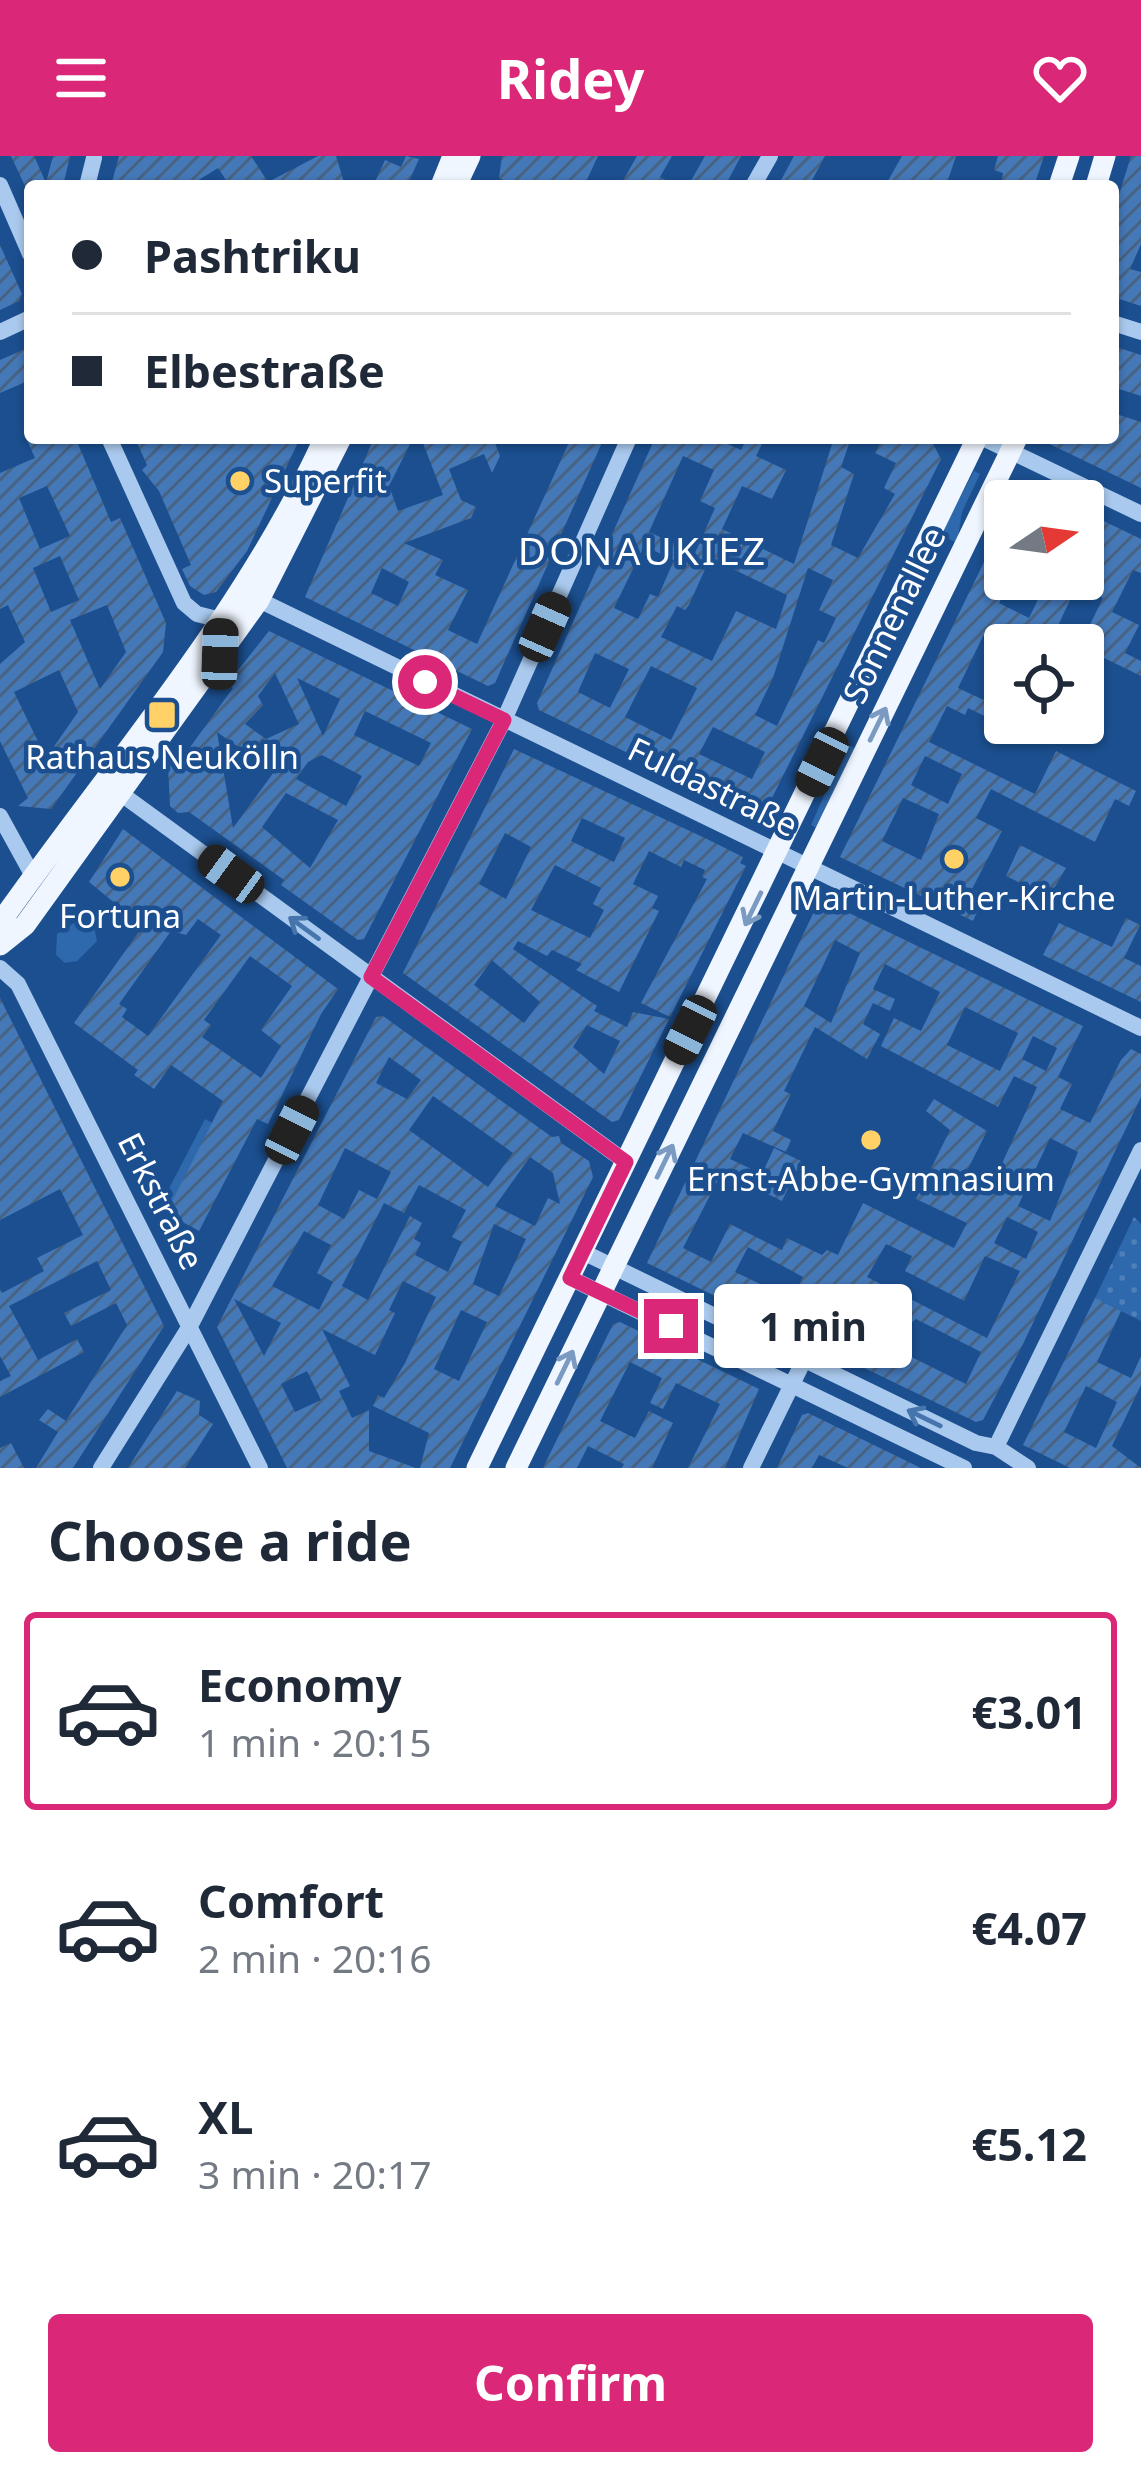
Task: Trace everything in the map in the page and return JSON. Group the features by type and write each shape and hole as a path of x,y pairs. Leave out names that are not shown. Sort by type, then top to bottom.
{"main road":[{"path":"0,922 221,620 294,505 322,444"},
{"path":"0,945 25,925 259,600 337,444"},
{"name":"Sonnenallee","path":"477,1468 977,444"},
{"name":"Sonnenallee","path":"516,1468 1014,444"},
{"path":"221,620 259,600"},
{"path":"220,654 221,620"}],"street":[{"path":"0,185 24,240"},
{"path":"112,444 181,598 197,614 221,620"},
{"path":"101,1468 190,1326 504,720 626,444"},
{"path":"1014,444 1141,514"},
{"name":"Fuldastraße","path":"259,600 1141,1028"},
{"path":"119,793 626,1162"},
{"path":"0,816 33,876"},
{"name":"Erkstraße","path":"0,968 17,984 260,1468"},
{"path":"996,1447 1141,1150"},
{"path":"583,1252 976,1443 996,1447 1028,1468"},
{"path":"570,1278 964,1468"},
{"path":"751,1468 804,1360"}],"shaded area":[{"path":"974,471 980,474 962,512 957,543 940,535"},
{"path":"840,741 857,749 818,829 811,825 830,782"},
{"path":"80,919 94,926 97,941 77,961 65,963 56,955 57,934"},
{"path":"205,1119 212,1123 170,1206 162,1202"},
{"path":"1134,1217 1141,1224 1141,1321 1095,1298"}],"building":[{"path":"11,156 34,156 45,180 24,180 24,184"},
{"path":"53,156 70,156 64,180 47,180"},
{"path":"119,156 251,156 267,180 226,180 218,168 199,180 113,180"},
{"path":"318,156 336,156 343,180 272,180"},
{"path":"406,156 419,159 410,180 376,180 385,160 401,167"},
{"path":"502,156 598,156 587,180 499,178"},
{"path":"637,156 672,156 660,177 665,180 623,180"},
{"path":"705,156 741,156 728,180 691,180"},
{"path":"794,156 825,156 812,180 781,180"},
{"path":"902,156 956,156 948,180 888,180"},
{"path":"998,156 1044,156 1036,180 1002,180 1003,173 994,170"},
{"path":"1131,156 1141,156 1141,244 1130,269 1141,272 1141,306 1119,299 1119,195"},
{"path":"0,245 22,294 19,301 0,310"},
{"path":"1119,348 1141,355 1141,396 1119,389"},
{"path":"24,350 24,383 0,393 0,360"},
{"path":"1119,415 1141,422 1141,488 1049,444 1119,444"},
{"path":"29,444 78,444 111,522 120,518 166,623 163,652 51,809 18,806 28,798 0,741 0,664 25,642 8,605 0,609 0,473 35,458","holes":["47,486 70,536 40,549 19,498","60,556 79,600 51,612 33,568","107,605 126,652 100,689 70,620","59,670 78,712 46,758 14,692"]},
{"path":"138,444 297,444 247,551 216,592 204,595 190,586 182,569 191,565 159,491 142,470 147,465"},
{"path":"371,444 410,444 389,486 398,511 443,495 423,444 495,444 500,456 492,473 484,454 449,469 461,500 476,507 471,518 404,543 443,560 435,575 468,590 448,630 477,644 568,444 601,444 495,683 488,686 305,597","holes":["382,568 409,582 398,606 371,593"]},
{"path":"652,444 728,444 741,450 744,444 762,444 756,456 786,470 772,499 742,486 722,529 794,564 832,444 849,444 841,467 854,474 831,545 858,558 895,494 884,488 896,463 875,453 880,444 933,444 941,459 762,818 539,710 537,703","holes":["683,456 714,470 700,501 715,508 695,553 649,532","644,546 674,560 658,597 650,594 638,619 614,608","710,558 787,595 776,629 736,611 712,661 661,637 677,606 685,610","808,568 833,580 819,610 836,618 824,643 818,640 777,726 755,715 773,678","595,653 629,669 610,708 578,692","651,666 697,688 671,740 625,717","713,727 765,752 752,779 699,754"]},
{"path":"1104,521 1141,539 1141,573 1133,570 1112,612 1139,625 1125,653 1141,661 1141,676 1104,658 1104,624 1090,624 1104,600"},
{"path":"984,562 984,600 1000,600 1029,618 1038,600 1070,600 1059,624 984,624 984,634 958,688 984,700 984,716 968,708 965,715 947,706 929,742 1035,794 1056,751 1136,791 1129,806 1115,799 1095,842 991,789 976,818 1002,831 972,889 985,895 973,921 840,857","holes":["925,756 962,774 948,804 911,785","903,798 939,814 921,860 882,841"]},
{"path":"269,631 472,729 364,939 358,940 281,885 284,880 189,812 178,813 170,806 168,766 180,761 233,688 227,684","holes":["275,673 299,724 266,739 245,724 263,705 258,696","297,678 340,699 323,736","365,711 431,743 419,766 354,735","217,732 274,772 233,828","322,755 362,776 346,806 296,779 308,762","286,793 338,820 310,868 262,827"]},
{"path":"514,749 743,857 740,863 746,866 670,1017 641,1003 707,879 702,877 705,870 684,860 681,867 649,851 633,884 658,896 652,908 659,911 619,992 576,970 582,964 552,950 547,956 518,941 513,949 597,1006 594,1011 627,1027 633,1012 669,1019 619,1120 612,1122 403,973","holes":["582,818 625,838 614,862 571,841","505,833 531,847 506,899 479,884","555,865 601,888 593,904 604,910 590,938 531,910","492,960 540,1002 524,1023 474,985","587,1025 620,1041 604,1074 573,1047"]},
{"name":"Rathaus Neukölln","path":"123,829 338,989 268,1124 257,1119 199,1231 166,1213 223,1101 171,1065 154,1089 134,1075 138,1070 74,1023 143,926 89,882","holes":["198,919 221,935 148,1036 122,1017 127,1009 119,1004 171,931 186,935","250,956 292,986 261,1030 281,1046 261,1078 202,1037 211,1025 204,1020"]},
{"path":"1020,845 1066,868 1049,897 1006,876"},
{"path":"820,899 1083,1026 1058,1077 1072,1084 1060,1109 1090,1123 1121,1060 1131,1049 1141,1054 1141,1097 983,1420 976,1422 647,1263","holes":["835,940 860,953 831,1023 804,1006","885,964 940,992 921,1031 894,1018 881,1046 998,1107 1014,1076 1037,1087 989,1192 963,1179 987,1131 934,1099 926,1111 950,1130 916,1199 967,1223 954,1248 863,1203 838,1255 827,1250 822,1255 787,1238 782,1250 730,1224 711,1262 683,1248 722,1172 782,1201 801,1161 774,1148 762,1174 730,1159 743,1133 786,1152 791,1140 773,1131 791,1094 784,1091 815,1027 867,1059 880,1034 863,1024 873,1003 890,1011 895,999 873,989","965,1007 1018,1033 1000,1071 947,1045","1033,1036 1057,1048 1046,1071 1022,1059","1050,1138 1078,1152 1050,1221 1018,1206","1007,1217 1038,1232 1026,1259 994,1243","886,1244 912,1256 905,1271 964,1301 985,1256 1020,1271 987,1338 867,1277","748,1247 803,1277 792,1299 735,1272","827,1288 906,1327 916,1319 981,1352 966,1384 816,1310"]},
{"path":"1126,918 1140,925 1124,958 1141,966 1141,1002 1043,955 1059,923 1112,947"},
{"path":"0,998 164,1326 73,1468 36,1468 58,1432 39,1420 48,1409 66,1421 127,1325 116,1303 71,1326 64,1313 111,1290 97,1261 9,1306 38,1360 77,1339 84,1352 0,1397 0,1381 11,1376 0,1356 0,1289 2,1293 44,1271 37,1258 83,1235 60,1189 0,1220"},
{"path":"383,1016 552,1137 559,1136 561,1143 589,1161 593,1177 450,1468 420,1468 429,1433 373,1406 378,1395 384,1398 405,1363 436,1297 403,1281 389,1310 395,1313 375,1355 322,1329 350,1386 339,1391 352,1418 369,1410 369,1451 416,1468 287,1468 217,1327 376,1017","holes":["389,1057 421,1080 407,1099 376,1083","433,1096 513,1153 488,1187 409,1130","345,1148 391,1172 377,1199 359,1190 344,1219 318,1205","530,1157 553,1173 560,1204 548,1198 535,1226 495,1206","419,1185 466,1210 452,1237 462,1242 448,1272 415,1255 421,1243 414,1239 422,1223 410,1216 368,1300 342,1286 384,1203 404,1213","494,1224 526,1239 499,1296 473,1284","304,1231 331,1245 317,1273 333,1282 319,1310 272,1286","234,1299 281,1323 264,1356","461,1310 487,1322 459,1381 434,1369","307,1371 321,1400 295,1412 281,1384"]},
{"path":"1095,1298 1121,1311 1097,1362 1131,1378 1141,1356 1141,1385 1112,1446 1141,1468 1070,1468 1023,1445","holes":["1086,1386 1117,1402 1096,1448 1064,1432"]},
{"path":"620,1322 759,1389 725,1468 688,1468 720,1404 676,1383 663,1409 650,1403 662,1378 630,1362 600,1421 635,1438 649,1411 673,1423 652,1468 622,1468 624,1464 588,1446 577,1468 543,1468 613,1324"},
{"path":"177,1391 200,1401 199,1415 213,1424 185,1468 128,1468"},
{"path":"808,1413 921,1468 848,1468 819,1455 812,1468 777,1468 802,1415"},
{"path":"11,1443 24,1468 0,1468 0,1448"}],"place":[{"name":"Superfit","path":"240,481"},
{"name":"Rathaus Neukölln","path":"162,715"},
{"name":"Martin-Luther-Kirche","path":"954,859"},
{"name":"Fortuna","path":"120,877"},
{"name":"Ernst-Abbe-Gymnasium","path":"871,1140"}],"district":[{"name":"DONAUKIEZ","path":"643,551"}],"route":[{"path":"425,682 504,720 371,977 626,1162 570,1278 671,1326"}]}
